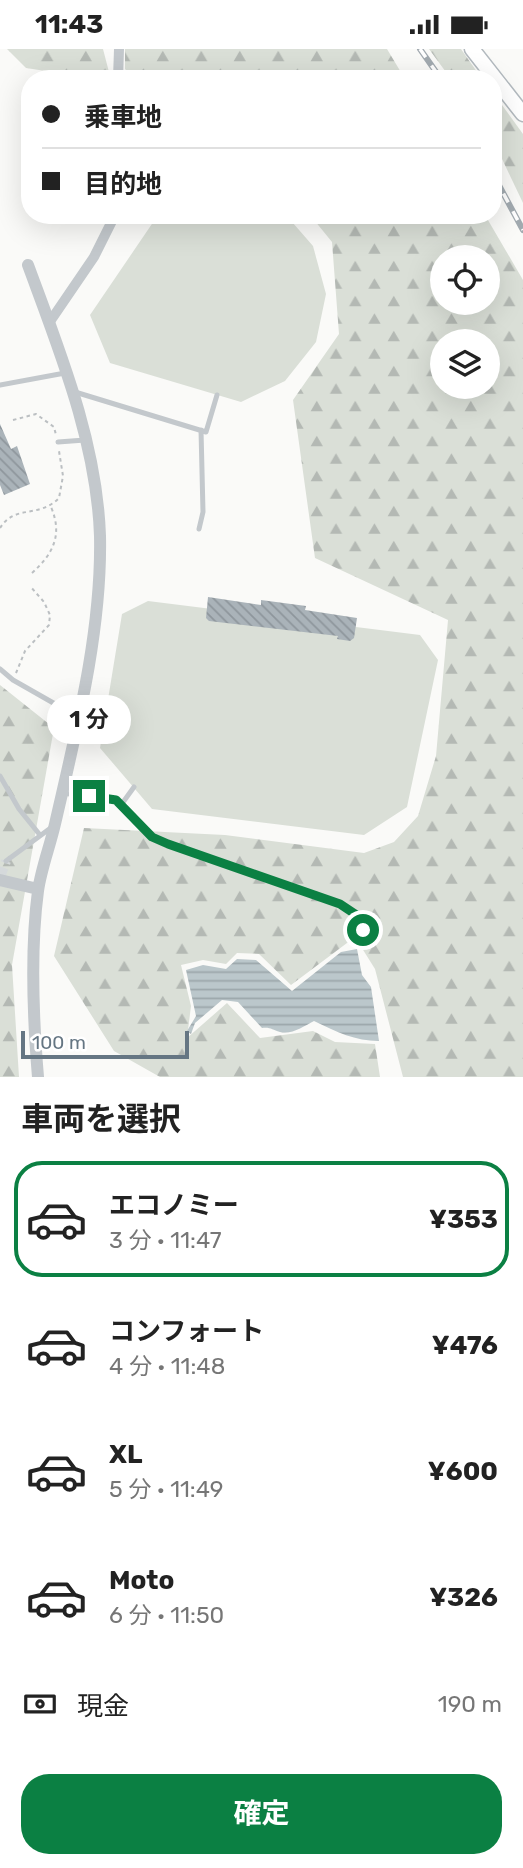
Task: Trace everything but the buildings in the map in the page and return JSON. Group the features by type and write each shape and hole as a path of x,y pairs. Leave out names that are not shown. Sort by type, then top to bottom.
{"main road":[{"path":"472,49 488,70"},
{"path":"502,87 523,114"}],"street":[{"path":"118,70 119,49"},
{"path":"49,323 94,257 110,224"},
{"path":"28,265 72,391 85,439 96,484 100,537 94,621 78,717 55,826 38,889 35,931 38,1077"},
{"path":"0,880 38,889"}],"lane":[{"path":"0,385 65,373"},
{"path":"72,391 206,432 217,395"},
{"path":"198,529 203,512 201,430"},
{"path":"58,442 85,439"},
{"path":"0,669 13,680 78,717"},
{"path":"0,776 19,809 40,835"},
{"path":"121,805 134,787"},
{"path":"62,793 116,800 152,837 340,904 358,916 363,930"},
{"path":"6,861 55,826"}],"path":[{"path":"0,528 16,513 40,511 51,506 59,498 63,487 54,427 36,414 13,420"},
{"path":"32,573 51,553 56,543 57,530 51,506"},
{"path":"13,680 25,651 49,625 50,615 44,602 30,586"}],"green space":[{"path":"7,49 103,49 108,70 39,70 26,68"},
{"path":"125,49 387,49 400,70 126,70"},
{"path":"429,49 461,49 476,70 444,70"},
{"path":"502,105 523,134 523,203 502,159"},
{"path":"152,224 294,224 313,246 326,294 316,342 285,381 241,402 110,363 90,315"},
{"path":"317,224 490,224 523,280 523,1077 403,1077 375,969 355,937 291,985 259,954 237,953 226,964 203,960 181,965 191,1006 187,1038 227,1003 260,1038 313,1031 335,1042 375,1044 380,1077 160,1077 114,1051 54,956 84,828 225,835 364,853 394,842 418,816 436,756 448,620 315,558 293,400 339,334 332,242"},
{"path":"148,601 420,635 438,660 407,807 364,835 152,809 100,748 122,614"},
{"path":"0,685 54,728 12,965 19,1077 0,1077"}],"shaded area":[{"path":"357,949 362,975 371,987 379,1041 354,1038 314,1021 289,1032 262,1028 238,1002 222,1000 195,1023 191,1034 187,1031 196,1016 186,970 203,965 226,969 237,959 256,960 292,991 341,952"}],"tunnel":[{"path":"0,877 6,861"}],"railway":[{"path":"420,49 435,70"},
{"path":"502,191 523,230"}],"route":[{"path":"89,796 116,800 152,837 168,844 340,904 358,916 363,930"}]}
